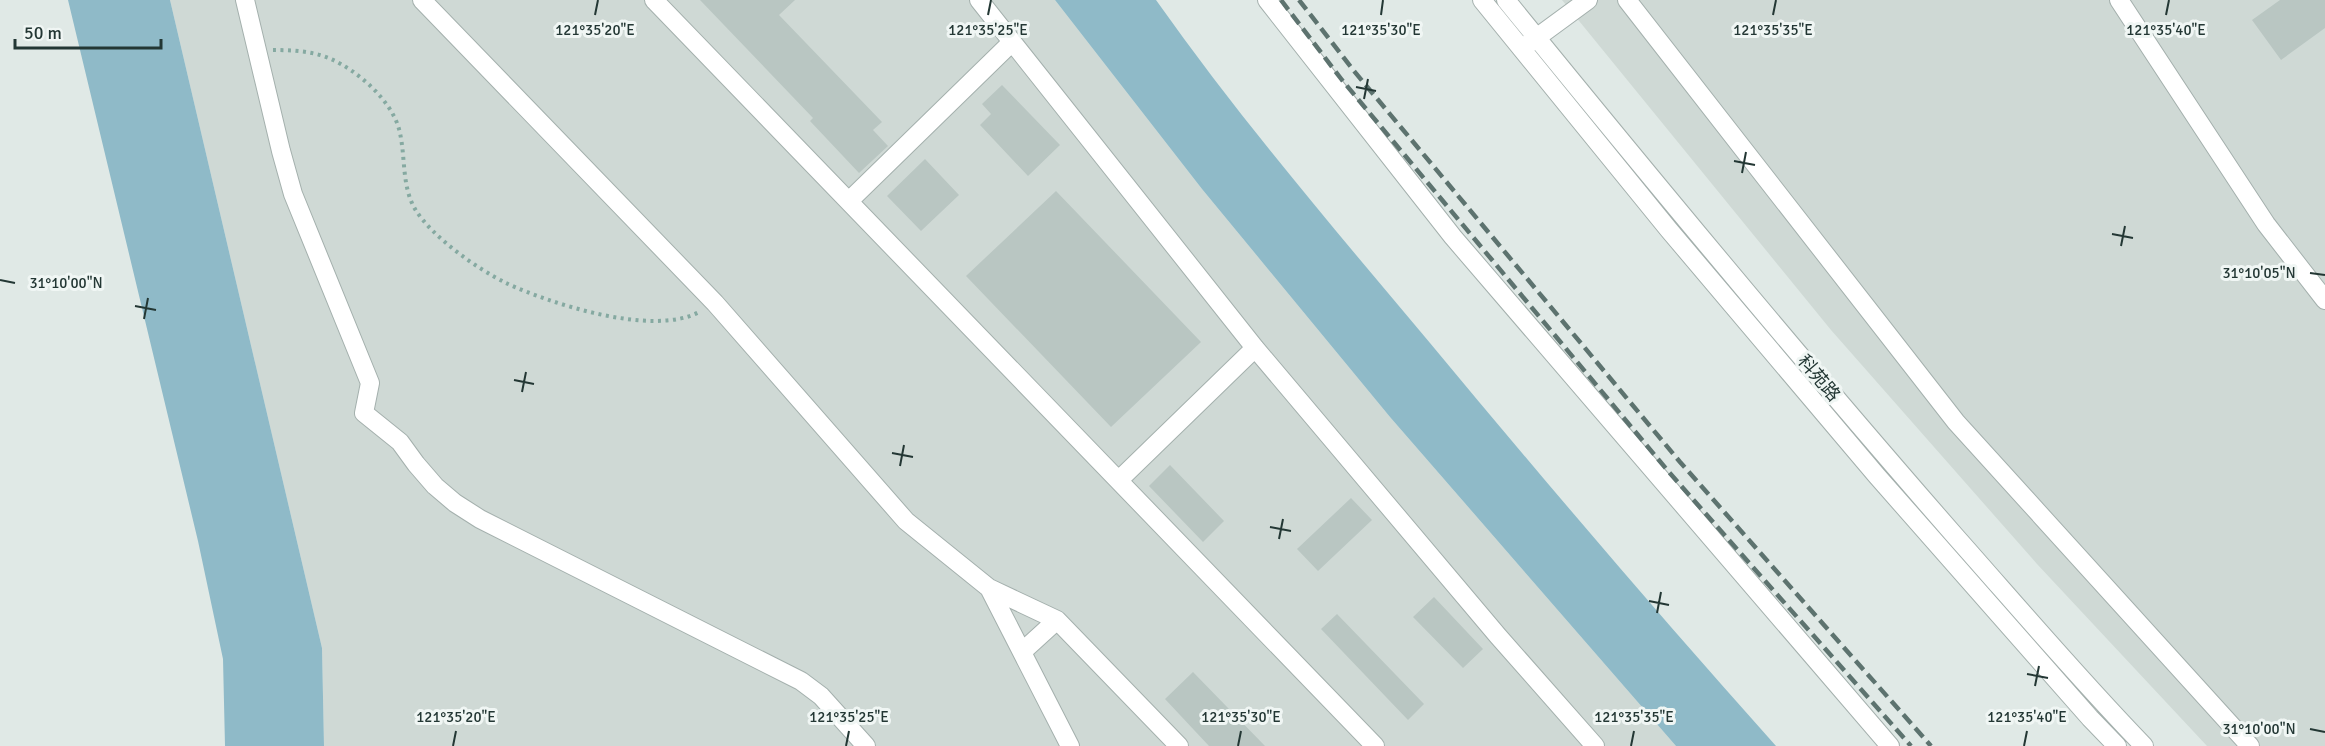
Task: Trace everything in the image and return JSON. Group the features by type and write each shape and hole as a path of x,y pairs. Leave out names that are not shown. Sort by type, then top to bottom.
{"street":[{"path":"245,0 293,194 370,383 364,413 400,442 416,464 455,503 480,519 801,681 821,696 866,746"},
{"path":"422,0 715,303 906,521 989,588 1057,620 1179,746"},
{"path":"654,0 1375,746"},
{"path":"979,0 1255,348 1594,746"},
{"path":"1267,0 1453,237 1890,746"},
{"name":"科苑路","path":"1482,0 1669,230 1877,476 2117,746"},
{"name":"科苑路","path":"1506,0 1683,218 1891,463 2104,705 2144,746"},
{"path":"1522,50 1536,37 1588,0"},
{"path":"1627,0 1956,422 2250,746"},
{"path":"2119,0 2266,224 2325,300"},
{"path":"849,201 1011,43"},
{"path":"1119,480 1255,348"},
{"path":"989,588 1070,746"},
{"path":"1023,651 1057,620"}],"path":[{"path":"257,51 310,52 330,58 349,69 375,92 390,109 398,127 406,187 415,208 429,227 466,258 505,282 574,308 651,321 672,321 692,316 715,303"}],"shaded area":[{"path":"170,0 1055,0 1202,189 1390,417 1676,746 324,746 322,648"},
{"path":"1562,0 2325,0 2325,746 2207,746 2037,564 1831,330"}],"water":[{"path":"68,0 170,0 322,648 324,746 225,746 223,659 198,541"},
{"path":"1055,0 1156,0 1221,88 1324,217 1601,546 1776,746 1676,746 1390,417 1202,189"}],"building":[{"path":"700,0 795,0 779,15 882,122 873,130 888,146 859,173 810,121 813,118"},
{"path":"2280,0 2325,0 2325,28 2281,60 2252,20"},
{"path":"1002,85 1060,145 1028,176 980,125 991,114 982,104"},
{"path":"925,159 959,195 921,231 887,196"},
{"path":"1056,191 1201,342 1111,427 966,276"},
{"path":"1170,465 1224,521 1203,542 1149,486"},
{"path":"1351,498 1372,520 1318,571 1297,549"},
{"path":"1434,597 1483,649 1463,668 1413,617"},
{"path":"1337,614 1424,704 1408,720 1321,629"},
{"path":"1193,672 1265,746 1209,746 1165,699"}],"railway":[{"path":"1281,0 1342,80 1668,471 1911,746"},
{"path":"1299,0 1354,71 1680,462 1931,746"}]}
